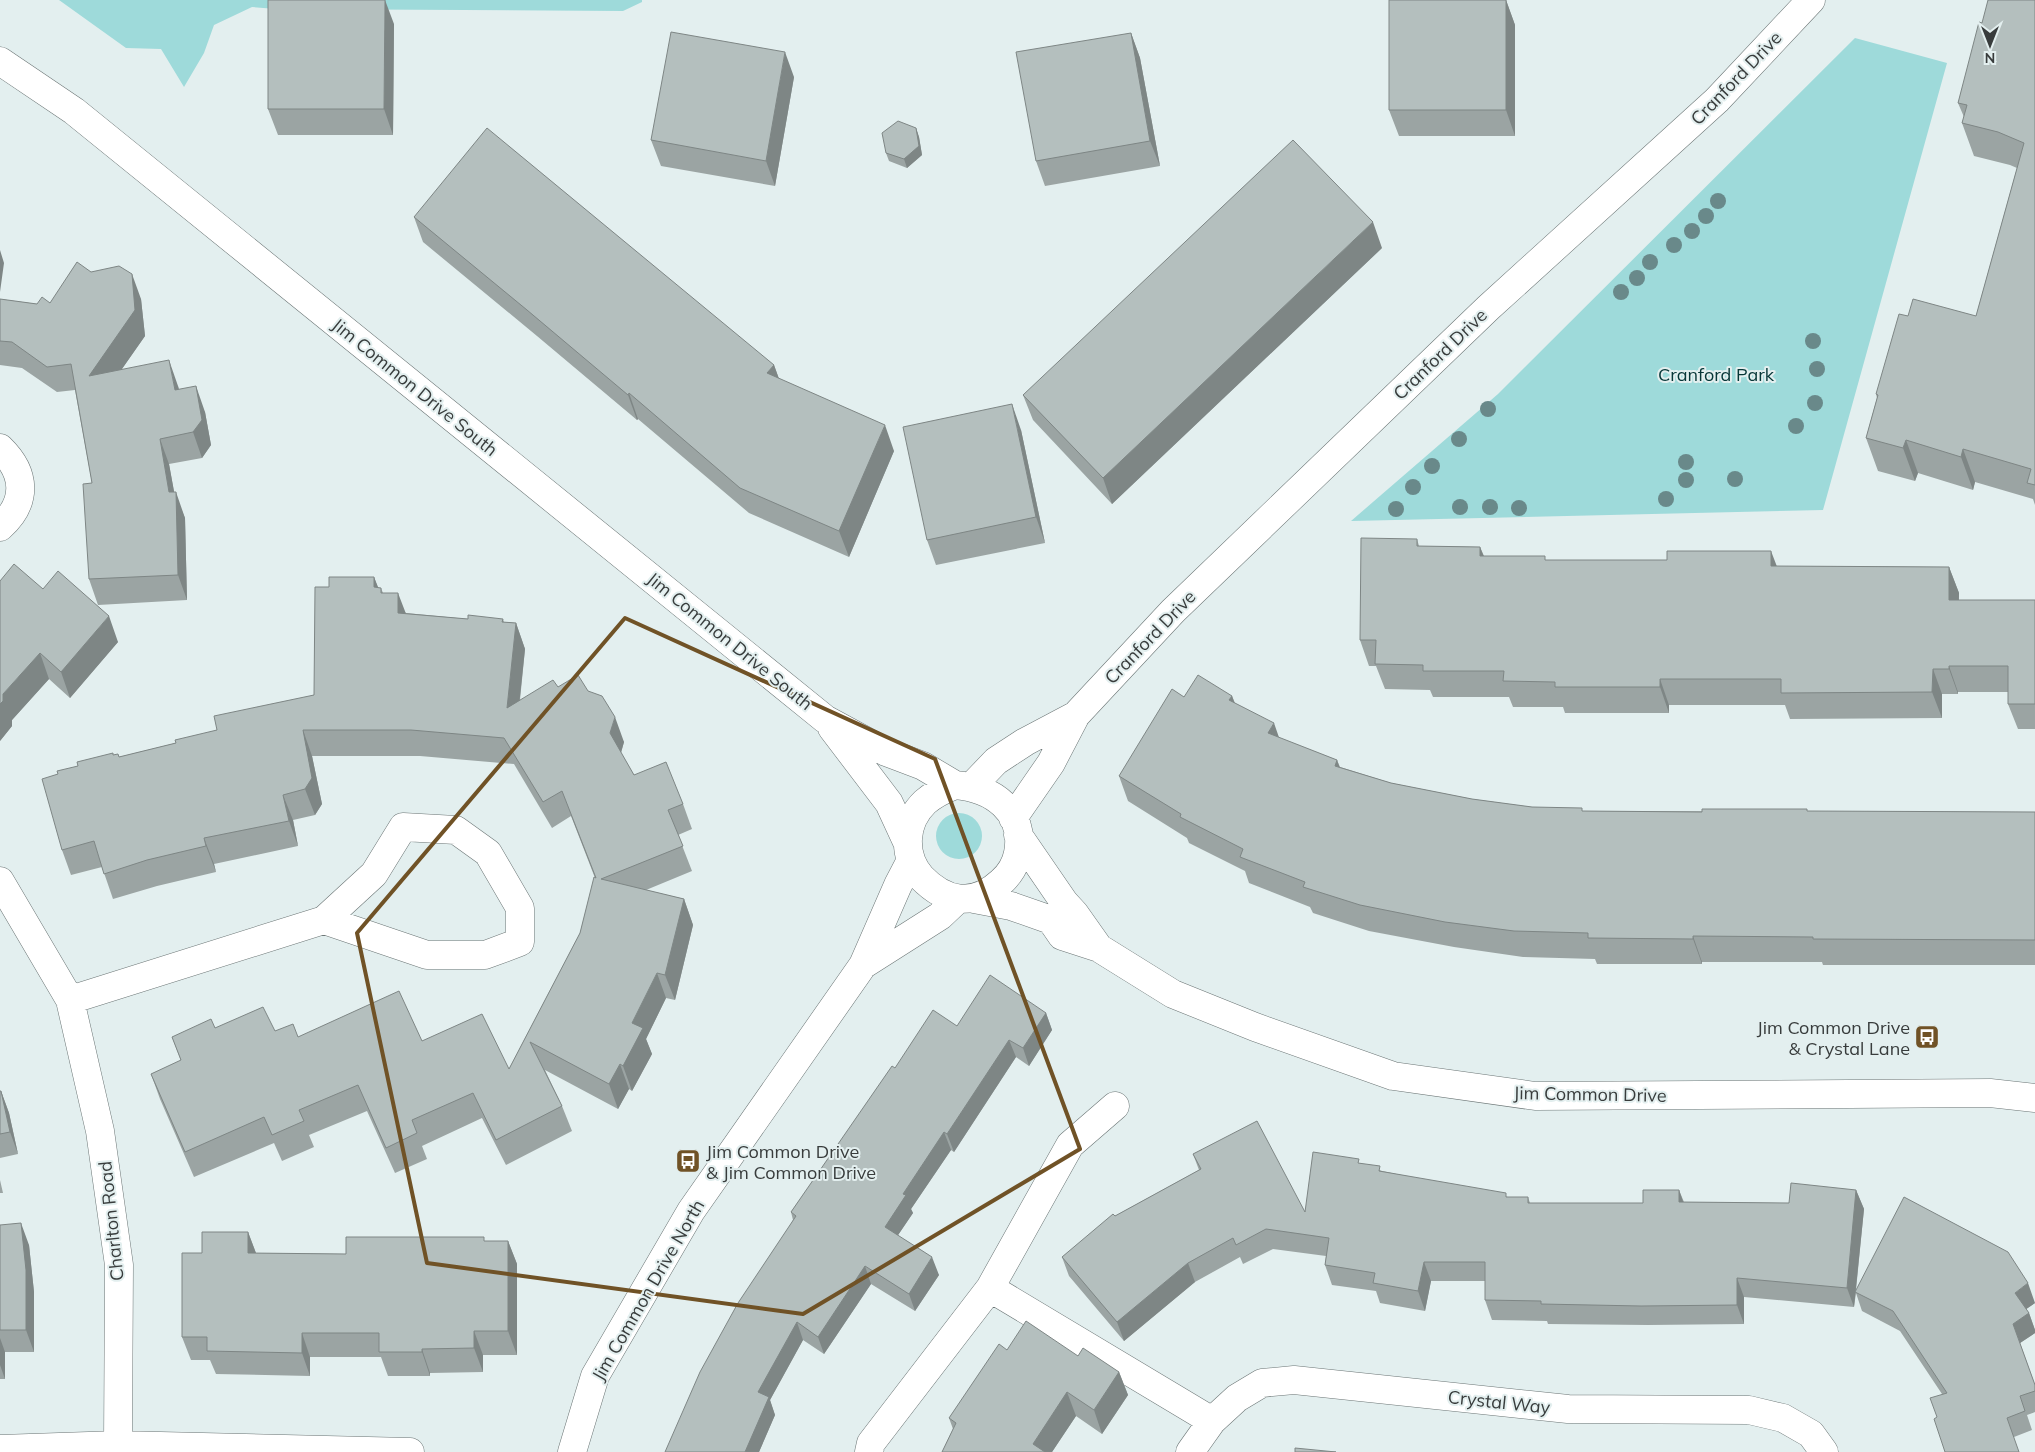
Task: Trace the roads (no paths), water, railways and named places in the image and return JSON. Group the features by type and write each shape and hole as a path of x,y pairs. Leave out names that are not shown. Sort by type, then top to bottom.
{"street":[{"name":"Cranford Drive","path":"1016,826 1076,716 1173,611 1480,315 1717,100 1810,0"},
{"name":"Jim Common Drive South","path":"0,61 74,110 825,719 886,752 923,766 964,785"},
{"path":"0,448 11,458 18,472 21,488 18,504 11,518 0,527"},
{"name":"Cranford Drive","path":"964,785 1025,742 1076,716"},
{"name":"Jim Common Drive South","path":"825,719 889,803 909,852"},
{"path":"964,785 989,792 1003,803 1016,826 1018,853 1014,866 1005,879 992,890 966,899 938,892 921,876 909,852 910,826 918,810 926,801 939,792 964,785"},
{"name":"Jim Common Drive","path":"1016,826 1064,902 1099,948"},
{"path":"70,1000 324,920 374,874 403,827 456,830 488,854 520,908 520,942 485,955 427,955 324,920"},
{"name":"Jim Common Drive North","path":"572,1452 595,1376 691,1211 863,965 898,885 909,852"},
{"name":"Charlton Road","path":"0,881 70,1000 100,1132 118,1265 118,1445"},
{"name":"Jim Common Drive","path":"966,899 1012,906 1051,920 1062,936 1099,948 1173,994 1393,1076 1535,1096 1990,1093 2035,1098"},
{"name":"Jim Common Drive North","path":"863,965 966,899"},
{"name":"Jim Common Drive","path":"1990,1093 2035,1082"},
{"path":"868,1452 871,1443 990,1288 1070,1146 1115,1106"},
{"path":"990,1288 1212,1421"},
{"name":"Crystal Way","path":"1190,1452 1212,1421 1236,1398 1262,1383 1294,1380 1568,1410 1749,1410 1783,1418 1811,1434 1824,1452"},
{"path":"0,1449 118,1445 410,1452"}],"place":[{"name":"Jim Common Drive & Crystal Lane","path":"1927,1037"},
{"name":"Jim Common Drive & Jim Common Drive","path":"688,1161"}],"park label":[{"name":"Cranford Park","path":"1716,374"}]}
